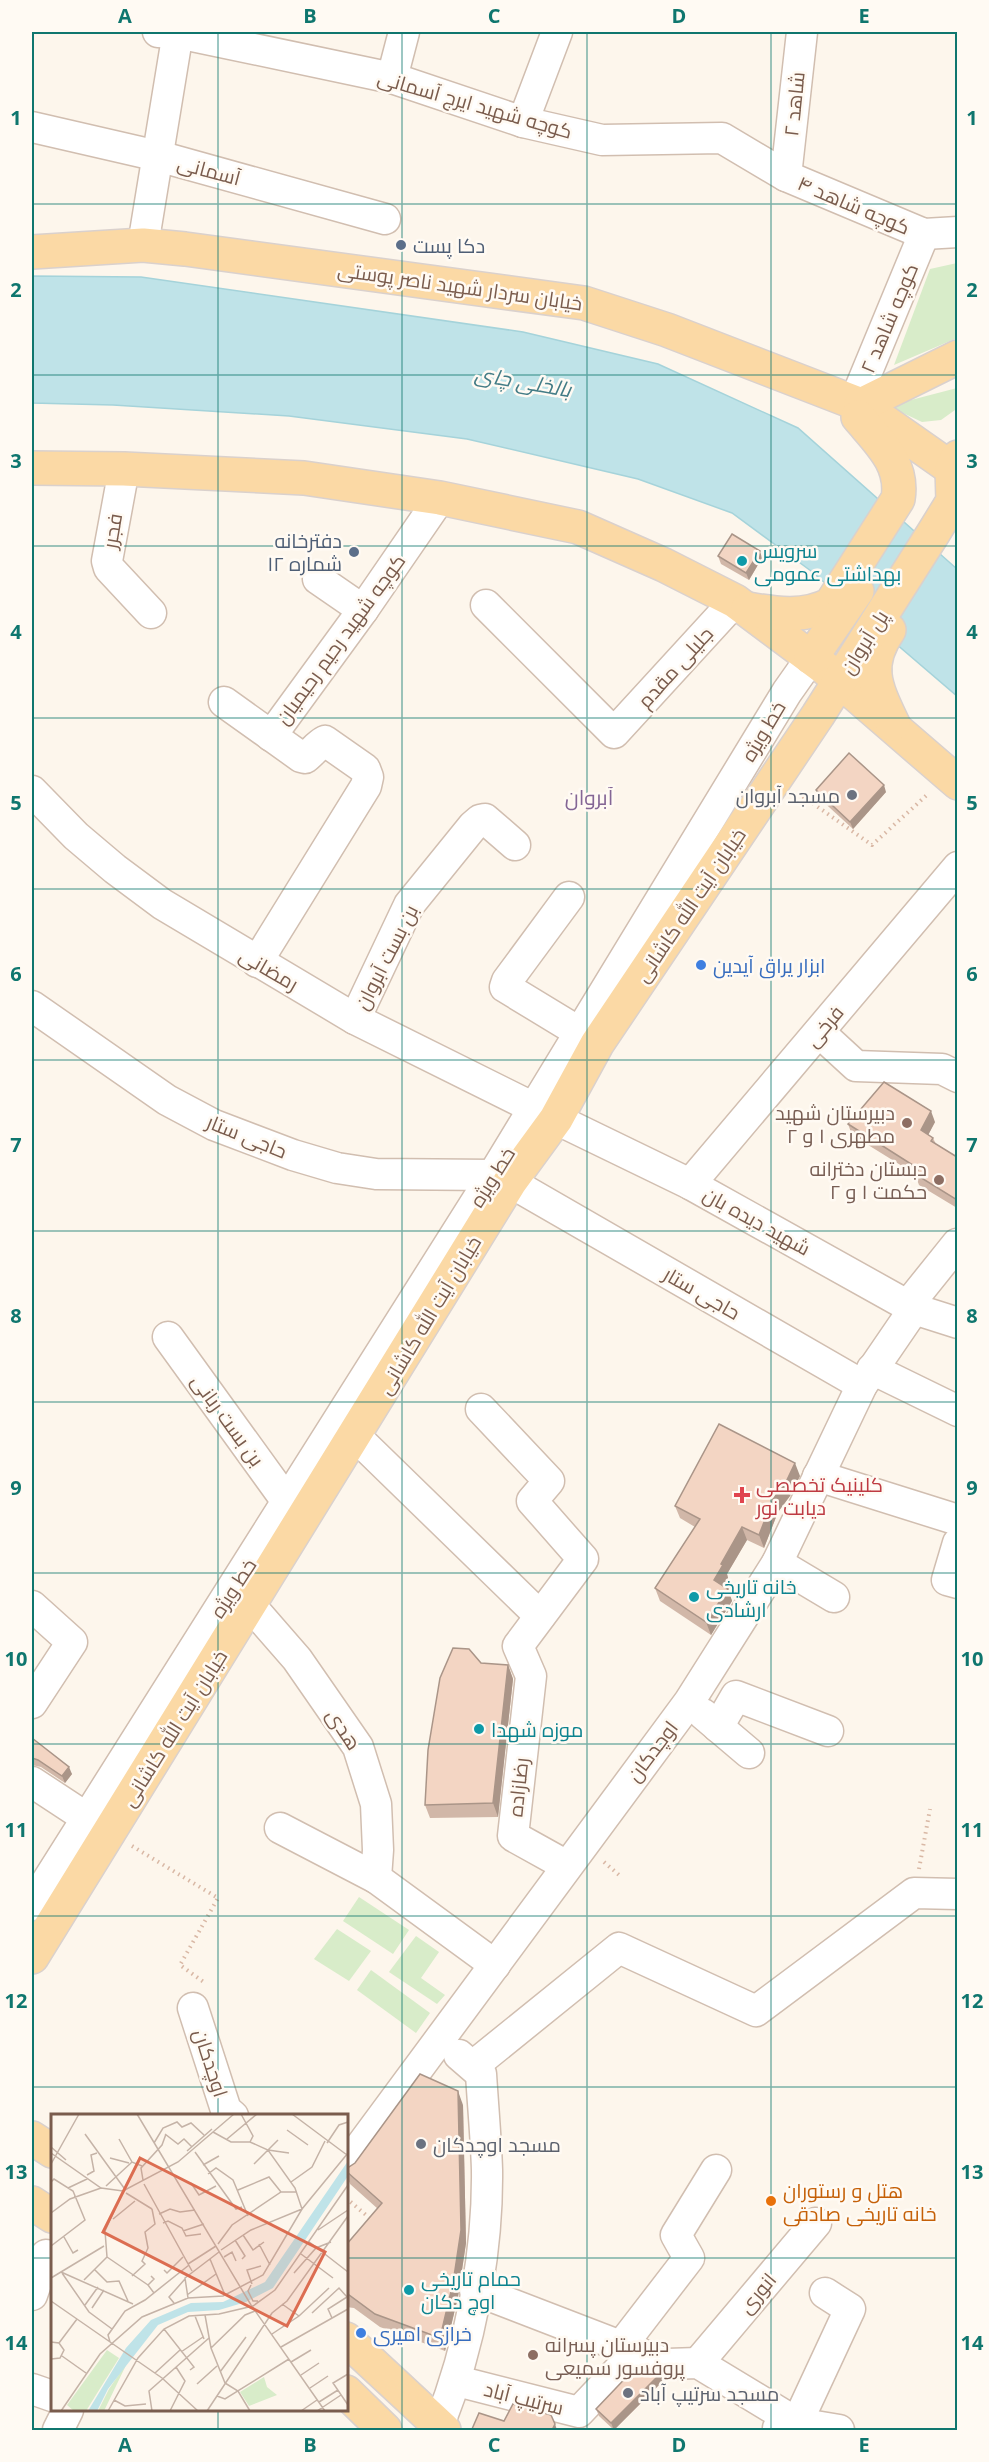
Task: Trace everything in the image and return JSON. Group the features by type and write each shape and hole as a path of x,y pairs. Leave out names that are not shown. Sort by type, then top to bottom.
{"main road":[{"name":"خیابان سردار شهید ناصر پوستی","path":"32,252 143,245 584,303 677,334 852,402 956,466"},
{"path":"898,512 901,482 888,452 852,402 957,357"},
{"path":"946,540 956,466"},
{"name":"پل آبروان","path":"811,658 833,611 898,512 925,480 956,466"},
{"path":"32,468 124,469 304,478 440,498 578,527 664,565 740,604 840,681 953,779"},
{"name":"پل آبروان","path":"840,681 875,638 946,540"},
{"path":"740,604 795,614 833,611"},
{"path":"875,638 873,664 878,693 895,728"},
{"name":"خیابان آیت الله کاشانی","path":"32,1957 98,1826 250,1605 355,1436 502,1179 545,1114 588,1039 775,777 840,681"},
{"path":"32,2138 51,2150"},
{"path":"348,2341 432,2429"},
{"path":"348,2367 384,2398 432,2429"},
{"path":"348,2394 385,2430"},
{"path":"344,2411 363,2430"}],"street":[{"path":"143,245 158,156 171,32"},
{"name":"کوچه شهید ایرج آسمانی","path":"171,32 392,78 523,122 602,140 722,138 786,176"},
{"path":"392,78 404,32"},
{"path":"523,122 557,32"},
{"name":"شاهد ۲","path":"786,176 802,32"},
{"name":"آسمانی","path":"32,127 158,156 385,219"},
{"name":"کوچه شاهد ۴","path":"786,176 924,234 957,232"},
{"name":"کوچه شاهد ۲","path":"852,402 924,234"},
{"name":"فجرر","path":"124,469 107,561 109,568 151,613"},
{"name":"کوچه شهید رحیم رحیمیان","path":"257,962 366,786 368,777 365,769 330,743 320,743 304,758 271,736 363,610 440,498"},
{"path":"318,579 363,610"},
{"name":"جلیلی مقدم","path":"486,605 614,733 740,604"},
{"name":"خط ویژه","path":"588,1039 787,692 811,658"},
{"path":"224,702 271,736"},
{"name":"رمضانی","path":"32,791 76,836 162,904 355,1019 545,1114"},
{"name":"بن بست آبروان","path":"355,1019 410,905 473,826 485,819 515,845"},
{"name":"فرخی","path":"690,1184 957,867"},
{"path":"569,897 507,981 505,987 588,1039"},
{"name":"حاجی ستار","path":"33,1010 168,1100 214,1125 293,1155 337,1168 376,1174 502,1179 867,1377 957,1411"},
{"path":"819,1032 856,1066 942,1069 957,1077"},
{"name":"شهید دیده بان","path":"545,1114 690,1184 911,1307 957,1323"},
{"name":"خط ویژه","path":"32,1905 98,1826 288,1503 502,1179"},
{"name":"اوچدکان","path":"348,2163 689,1702 777,1563 867,1377 911,1307 957,1244"},
{"name":"بن بست ربانی","path":"168,1337 288,1503"},
{"name":"رضازاده","path":"481,1409 549,1481 532,1501 583,1558 518,1646 531,1676 513,1836 567,1866"},
{"path":"355,1436 540,1616"},
{"path":"818,1476 957,1520"},
{"path":"957,1544 947,1580 957,1583"},
{"path":"777,1563 834,1597"},
{"name":"هدی","path":"250,1605 297,1659 358,1747 376,1804 378,1850 376,1878"},
{"path":"32,1606 72,1642 32,1703"},
{"path":"718,1727 736,1696 828,1731"},
{"path":"689,1702 749,1753"},
{"path":"32,1782 98,1826"},
{"path":"280,1828 376,1878 495,1965"},
{"path":"472,2066 619,1948 756,2011 914,1893 957,1894"},
{"name":"اوچدکان","path":"193,2008 226,2110 232,2114"},
{"path":"432,2429 457,2381 482,2256 487,2171 482,2074 440,2040"},
{"name":"سرتیپ آباد","path":"457,2381 575,2421 629,2348 689,2258 676,2235 716,2169"},
{"name":"انوری","path":"698,2363 816,2223"},
{"path":"32,2295 46,2255"},
{"path":"475,2290 667,2364 698,2363 783,2427 839,2430"},
{"path":"783,2427 850,2309 825,2293"},
{"path":"32,2389 51,2396"},
{"path":"58,2430 67,2411"}],"path":[{"path":"775,777 872,845 953,779"},
{"path":"914,1893 930,1809"},
{"path":"98,1826 218,1898 180,1965 208,1985 193,2008"},
{"path":"348,2200 379,2226"}],"green space":[{"path":"957,263 957,338 894,365 930,269"},
{"path":"957,388 955,410 941,420 922,422 888,406"},
{"path":"359,1897 409,1930 393,1954 343,1921"},
{"path":"337,1929 371,1951 349,1981 314,1959"},
{"path":"416,1936 439,1952 421,1978 445,1995 437,2004 389,1972"},
{"path":"371,1970 430,2013 416,2033 357,1990"}],"water":[{"name":"بالخلی چای","path":"32,276 141,277 523,332 658,364 798,428 957,569 957,696 811,571 732,513 638,479 467,439 289,416 113,405 32,403"}],"building":[{"name":"سرویس بهداشتی عمومی","path":"732,534 760,551 746,573 718,556"},
{"name":"مسجد آبروان","path":"849,753 884,785 850,822 816,790"},
{"path":"884,1082 931,1111 921,1130 933,1138 931,1141 957,1157 957,1200 915,1174 919,1169 848,1124"},
{"path":"719,1424 795,1463 785,1484 773,1499 759,1535 742,1527 721,1564 723,1565 714,1580 728,1589 706,1622 655,1588 700,1519 675,1506"},
{"name":"موزه شهدا","path":"453,1648 469,1649 481,1663 508,1665 493,1803 425,1805 428,1750 440,1678"},
{"path":"32,1738 69,1767 62,1776 32,1758"},
{"path":"420,2074 458,2091 461,2230 453,2283 440,2338 375,2314 348,2295 348,2243 382,2203 348,2173 348,2168 355,2163"},
{"name":"مسجد سرتیپ آباد","path":"636,2367 661,2373 611,2423 596,2409"},
{"path":"513,2404 551,2415 555,2424 552,2430 472,2429 479,2413 504,2421"}],"place":[{"name":"دکا پست","path":"401,245"},
{"name":"دفترخانه شماره ۱۲","path":"354,552"},
{"name":"سرویس بهداشتی عمومی","path":"742,561"},
{"name":"مسجد آبروان","path":"852,795"},
{"name":"ابزار یراق آیدین","path":"701,965"},
{"name":"دبیرستان شهید مطهری ۱ و ۲","path":"907,1123"},
{"name":"دبستان دخترانه حکمت ۱ و ۲","path":"939,1180"},
{"name":"کلینیک تخصصی دیابت نور","path":"742,1495"},
{"name":"خانه تاریخی ارشادی","path":"694,1597"},
{"name":"موزه شهدا","path":"479,1729"},
{"name":"مسجد اوچدکان","path":"421,2144"},
{"name":"هتل و رستوران خانه تاریخی صادقی","path":"771,2201"},
{"name":"حمام تاریخی اوچ دکان","path":"409,2290"},
{"name":"خرازی امیری","path":"361,2333"},
{"name":"دبیرستان پسرانه پروفسور سمیعی","path":"533,2355"},
{"name":"مسجد سرتیپ آباد","path":"628,2393"}],"district":[{"name":"آبروان","path":"589,797"}]}
